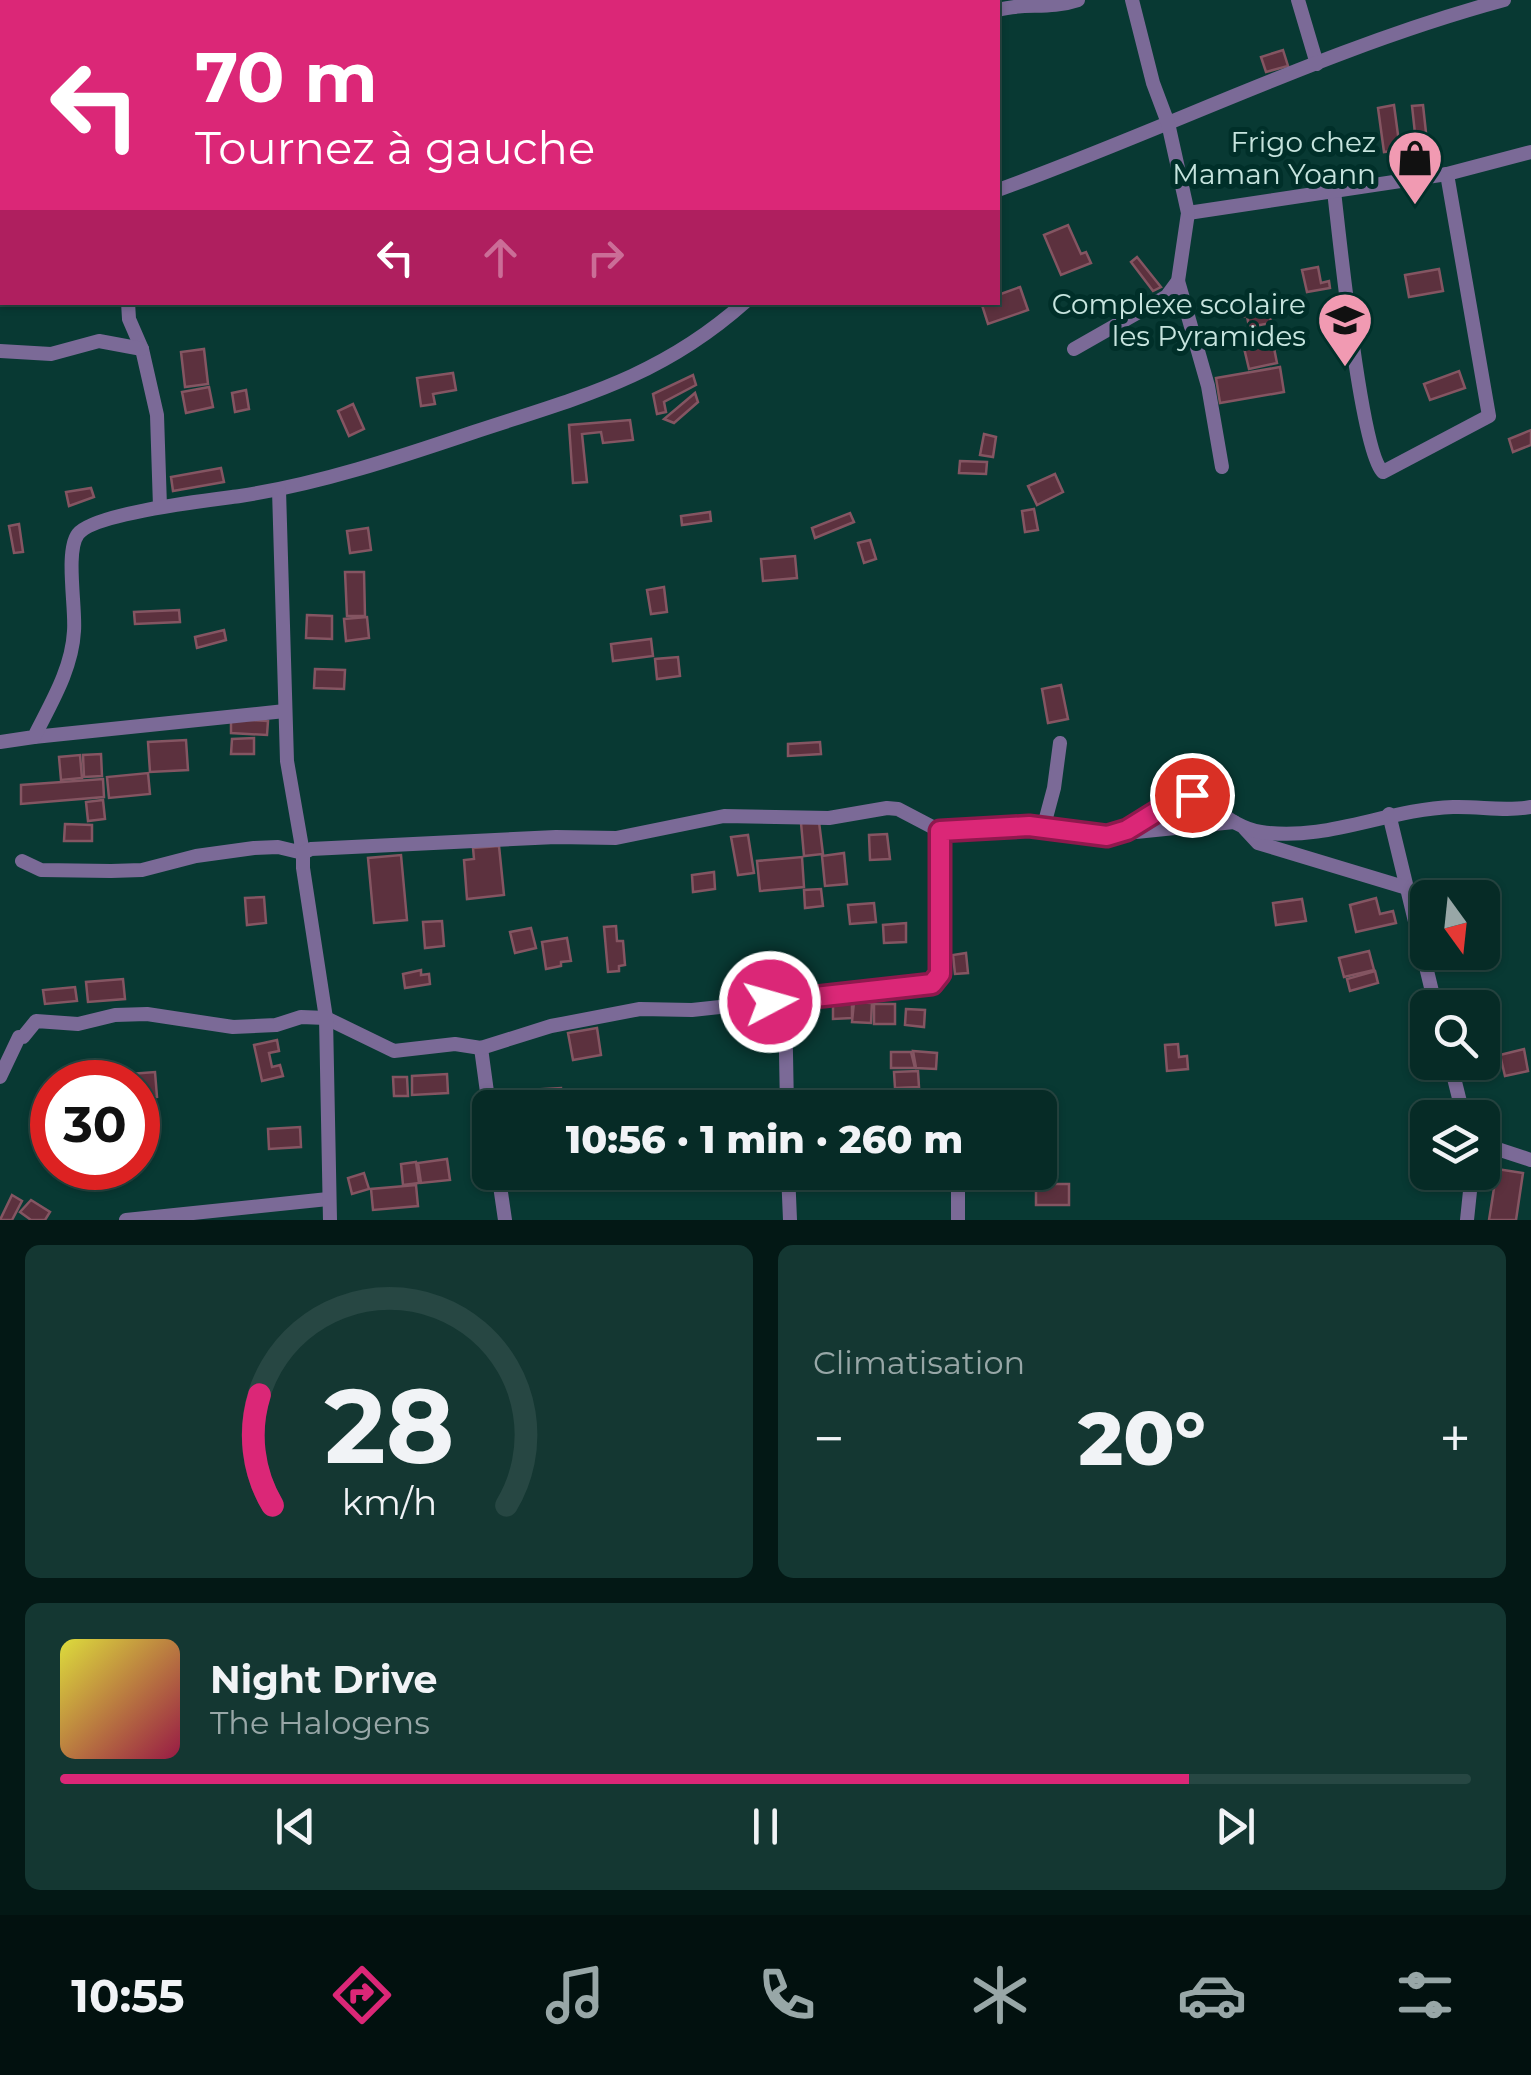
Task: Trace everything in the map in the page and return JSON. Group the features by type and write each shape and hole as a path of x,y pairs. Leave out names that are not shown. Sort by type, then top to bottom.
{"street":[{"path":"1000,9 1021,4 1041,8 1078,0"},
{"path":"1132,0 1152,83 1168,123 1188,213 1178,281 1208,386 1222,467"},
{"path":"1298,0 1317,64"},
{"path":"1000,189 1467,5 1504,0"},
{"path":"1188,213 1447,174 1531,152"},
{"path":"1334,192 1366,426 1377,467 1383,472 1489,416 1447,174"},
{"path":"1074,349 1167,296 1178,281"},
{"path":"128,305 157,416 160,507"},
{"path":"34,736 67,668 74,638 72,552 78,534 90,526 160,507 279,490 397,458 619,384 660,365 741,305"},
{"path":"0,351 50,354 99,341 142,349"},
{"path":"279,490 286,761 326,1018 330,1220"},
{"path":"0,742 285,711"},
{"path":"1043,829 1060,742"},
{"path":"1117,834 1177,799 1192,795 1239,825 1258,843 1407,888"},
{"path":"22,861 41,870 142,870 196,856 254,848 278,847 303,853 340,846 556,836 616,838 724,816 829,818 887,808 940,831 996,826 1091,836 1239,825 1264,833 1351,828 1389,814 1450,806 1494,810 1531,807"},
{"path":"1389,814 1432,990"},
{"path":"0,1077 19,1036 23,1037 36,1022 78,1024 115,1015 146,1014 233,1027 276,1026 301,1018 326,1018 394,1051 456,1044 480,1048 551,1026 640,1008 692,1010 932,984 940,974 940,831"},
{"path":"786,1000 787,1090"},
{"path":"480,1048 486,1090"},
{"path":"1500,1150 1531,1160"},
{"path":"501,1190 505,1220"},
{"path":"789,1190 790,1220"},
{"path":"958,1190 958,1220"},
{"path":"1467,1220 1470,1190"},
{"path":"126,1220 328,1199"}],"building":[{"path":"1283,50 1288,66 1266,72 1261,57"},
{"path":"1394,105 1400,150 1384,152 1378,108"},
{"path":"1423,105 1428,151 1417,152 1412,106"},
{"path":"1068,225 1081,254 1086,252 1091,263 1061,275 1044,235"},
{"path":"1137,257 1161,287 1153,291 1131,262"},
{"path":"1318,267 1321,283 1329,281 1330,288 1307,292 1302,270"},
{"path":"1439,269 1443,291 1409,297 1405,275"},
{"path":"1020,287 1028,310 988,324 982,305 1000,305 1000,294"},
{"path":"1267,299 1271,323 1249,327 1247,316 1241,317 1239,305"},
{"path":"1273,343 1277,363 1249,369 1244,348"},
{"path":"204,349 208,384 185,387 181,352"},
{"path":"1280,367 1284,392 1220,403 1216,378"},
{"path":"1459,371 1465,388 1430,400 1424,384"},
{"path":"453,373 456,390 433,394 435,404 421,406 417,378"},
{"path":"693,375 696,385 664,402 666,412 657,414 653,394"},
{"path":"209,387 213,407 186,413 182,392"},
{"path":"246,390 249,409 235,412 232,393"},
{"path":"695,393 698,402 674,423 664,419"},
{"path":"353,404 364,429 349,436 338,411"},
{"path":"630,420 633,440 603,443 601,432 582,434 587,482 573,483 569,425"},
{"path":"1531,430 1531,445 1513,452 1509,439"},
{"path":"984,434 996,437 993,457 980,455"},
{"path":"960,461 987,462 986,474 959,473"},
{"path":"221,468 224,482 173,491 171,477"},
{"path":"1055,474 1063,492 1037,505 1028,486"},
{"path":"91,488 94,497 69,506 66,492"},
{"path":"1034,509 1038,530 1025,532 1022,511"},
{"path":"710,512 711,521 682,525 681,516"},
{"path":"850,513 854,522 815,538 812,528"},
{"path":"19,524 23,552 14,553 9,526"},
{"path":"368,528 371,550 350,553 347,531"},
{"path":"870,540 876,559 864,563 858,543"},
{"path":"795,556 797,578 763,581 761,559"},
{"path":"345,572 364,572 365,616 347,616"},
{"path":"664,587 667,612 651,614 647,590"},
{"path":"179,610 180,622 135,624 134,612"},
{"path":"307,615 332,616 332,639 306,638"},
{"path":"367,617 369,638 346,641 344,619"},
{"path":"224,630 226,640 197,648 195,637"},
{"path":"651,639 653,656 613,661 611,644"},
{"path":"678,657 680,676 657,679 655,659"},
{"path":"315,669 345,670 344,689 314,688"},
{"path":"1061,685 1068,719 1048,723 1042,689"},
{"path":"231,719 268,721 267,735 231,733"},
{"path":"254,738 254,754 231,754 232,739"},
{"path":"186,740 188,770 150,772 148,742"},
{"path":"820,742 821,754 788,756 788,744"},
{"path":"101,754 102,776 84,777 83,755"},
{"path":"80,755 82,778 61,780 59,757"},
{"path":"148,773 150,794 109,798 107,777"},
{"path":"103,779 104,797 21,804 21,785"},
{"path":"103,800 105,819 88,821 86,802"},
{"path":"819,822 823,854 804,856 801,823"},
{"path":"65,824 92,825 92,841 64,841"},
{"path":"887,834 890,859 870,860 869,835"},
{"path":"748,835 754,873 738,875 731,837"},
{"path":"499,846 504,895 467,899 464,860 474,859 473,848"},
{"path":"844,853 847,884 825,886 822,856"},
{"path":"401,855 407,920 374,923 368,858"},
{"path":"802,857 804,887 760,891 757,861"},
{"path":"714,872 715,889 693,892 692,875"},
{"path":"821,889 823,906 805,908 804,890"},
{"path":"264,897 266,923 247,925 245,898"},
{"path":"1376,898 1380,914 1393,911 1396,923 1356,932 1350,905"},
{"path":"1302,899 1306,921 1276,925 1273,903"},
{"path":"874,903 876,922 850,924 848,905"},
{"path":"442,921 444,946 425,948 423,922"},
{"path":"906,923 906,942 884,943 883,925"},
{"path":"616,926 617,941 623,941 625,965 619,966 619,971 608,972 604,927"},
{"path":"531,928 536,948 515,953 510,932"},
{"path":"567,938 571,961 546,969 542,942"},
{"path":"1369,951 1374,970 1344,977 1339,958"},
{"path":"966,953 968,973 955,974 953,955"},
{"path":"421,970 421,975 429,974 430,984 405,988 403,974"},
{"path":"1375,971 1378,983 1350,991 1347,979"},
{"path":"123,979 125,999 88,1002 86,982"},
{"path":"75,987 77,1001 45,1004 43,990"},
{"path":"833,1001 852,1001 852,1018 833,1019"},
{"path":"854,1002 872,1003 871,1023 852,1022"},
{"path":"874,1004 895,1004 895,1024 874,1024"},
{"path":"906,1009 925,1010 924,1027 905,1025"},
{"path":"597,1028 601,1055 573,1060 568,1033"},
{"path":"277,1040 279,1051 269,1053 272,1067 280,1065 283,1076 262,1081 254,1045"},
{"path":"1178,1044 1179,1057 1187,1056 1188,1069 1167,1071 1165,1045"},
{"path":"1524,1049 1528,1071 1505,1076 1500,1055"},
{"path":"913,1051 937,1053 936,1069 916,1068"},
{"path":"891,1052 911,1052 915,1068 891,1068"},
{"path":"918,1071 919,1087 895,1088 894,1072"},
{"path":"447,1074 448,1093 412,1095 412,1076"},
{"path":"393,1077 407,1077 408,1096 394,1096"},
{"path":"300,1127 301,1147 269,1149 268,1129"},
{"path":"447,1159 450,1180 421,1183 418,1163"},
{"path":"416,1162 419,1183 403,1185 401,1164"},
{"path":"1500,1169 1523,1173 1516,1220 1489,1220 1494,1190 1500,1190"},
{"path":"364,1173 369,1189 352,1194 348,1178"},
{"path":"1057,1184 1069,1184 1069,1205 1036,1205 1036,1190 1057,1190"},
{"path":"416,1185 418,1206 373,1210 371,1189"},
{"path":"12,1195 22,1201 12,1220 0,1220"},
{"path":"31,1200 50,1212 45,1220 31,1220 20,1212"}],"place":[{"name":"Frigo chez Maman Yoann","path":"1415,207"},
{"name":"Complexe scolaire les Pyramides","path":"1345,369"}],"route":[{"path":"770,1002 932,984 940,974 940,831 1029,826 1107,836 1127,830 1177,799 1192,795"}]}
